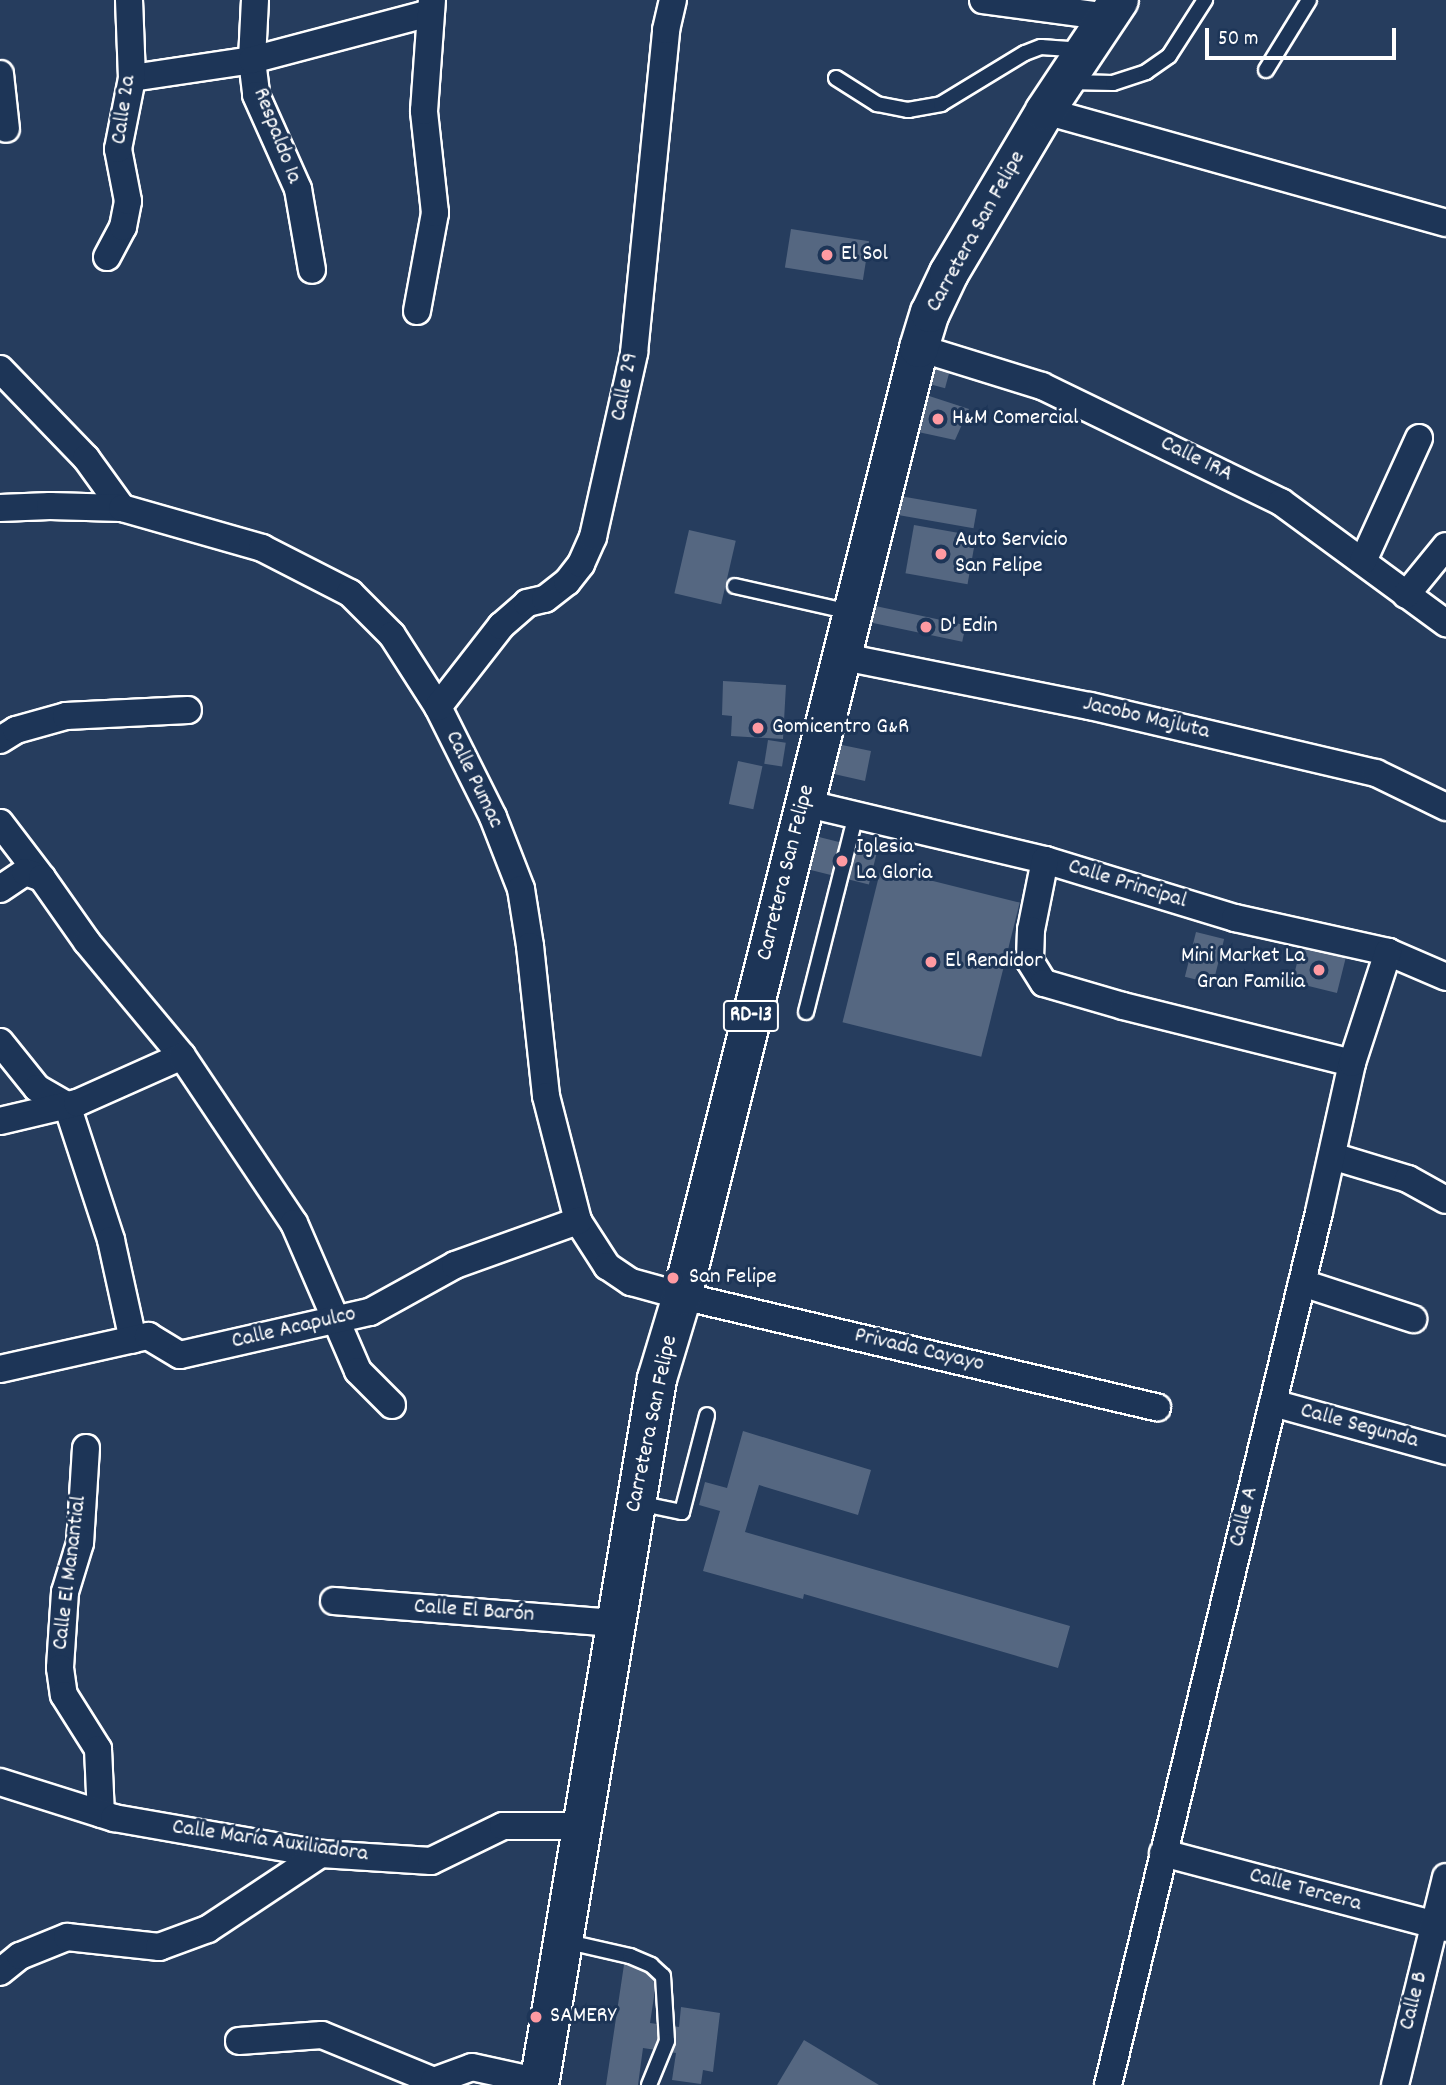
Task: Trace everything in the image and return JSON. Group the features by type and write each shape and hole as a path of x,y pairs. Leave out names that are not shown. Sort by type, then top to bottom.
{"main road":[{"name":"Carretera San Felipe","path":"539,2084 614,1623 657,1379 682,1296 839,656 919,348 930,313 949,273 1055,97 1113,8"}],"street":[{"name":"Calle 2a","path":"107,257 123,227 128,201 118,149 132,78 129,0"},
{"name":"Respaldo 1a","path":"255,0 252,60 256,95 298,189 312,270"},
{"name":"Calle 29","path":"438,707 501,625 527,603 545,598 567,582 581,564 593,537 634,353 666,30 673,0"},
{"path":"983,0 1113,8"},
{"path":"132,78 252,60 431,6 424,111 435,213 417,310"},
{"path":"0,74 6,129"},
{"path":"1055,97 1446,223"},
{"name":"Calle 1RA","path":"919,348 1042,386 1281,502 1446,623"},
{"path":"0,369 86,458 122,508"},
{"path":"1363,561 1419,438"},
{"name":"Calle Pumac","path":"0,508 122,508 262,548 351,593 392,635 438,707 493,817 521,889 530,946 546,1096 578,1221 607,1266 631,1282 682,1296"},
{"path":"1406,595 1446,545"},
{"name":"Jacobo Majluta","path":"839,656 1090,706 1376,774 1446,807"},
{"path":"0,740 16,730 66,716 188,709"},
{"name":"Calle Principal","path":"804,803 1045,860 1236,918 1388,952 1446,976"},
{"path":"0,823 87,942 182,1056 294,1223 358,1371 392,1405"},
{"path":"1045,860 1031,930 1030,961 1044,983 1123,1006 1352,1063"},
{"path":"0,889 25,873 42,878"},
{"name":"Calle A","path":"1108,2085 1302,1283 1352,1063 1388,952"},
{"path":"0,1042 37,1088 67,1105 111,1240 133,1340"},
{"path":"0,1121 67,1105 182,1056"},
{"path":"1332,1156 1408,1179 1446,1200"},
{"name":"Calle Acapulco","path":"0,1369 148,1336 180,1355 370,1312 455,1265 578,1221"},
{"path":"1302,1283 1413,1319"},
{"name":"Privada Cayayo","path":"682,1296 1157,1407"},
{"name":"Calle Segunda","path":"1273,1403 1446,1451"},
{"name":"Calle El Manantial","path":"86,1448 80,1544 65,1592 60,1668 64,1695 98,1749 101,1814"},
{"name":"Calle El Barón","path":"334,1601 614,1623"},
{"name":"Calle María Auxiliadora","path":"0,1782 101,1814 321,1854 431,1861 503,1826 581,1826"},
{"name":"Calle Tercera","path":"1163,1853 1440,1926"},
{"path":"0,1972 20,1956 66,1937 159,1947 208,1929 321,1854"},
{"name":"Calle B","path":"1395,2085 1440,1926 1446,1877"},
{"path":"239,2042 322,2035 434,2081 472,2067 539,2084"}],"lane":[{"path":"1055,97 1146,72 1169,56 1205,0"},
{"path":"1266,70 1309,0"},
{"path":"835,78 877,104 908,110 941,104 1025,52 1041,47 1086,51"},
{"path":"735,586 851,612"},
{"path":"806,1012 856,815"},
{"path":"636,1502 682,1513 707,1415"},
{"path":"562,1941 630,1956 651,1965 663,1976 667,2041 649,2085"}],"building":[{"name":"El Sol","path":"791,229 869,241 863,280 785,268"},
{"path":"928,363 950,369 945,388 923,382"},
{"name":"H&M Comercial","path":"920,393 969,409 955,440 909,430"},
{"path":"900,496 977,510 974,528 897,515"},
{"name":"Auto Servicio San Felipe","path":"914,525 976,536 968,584 905,573"},
{"path":"689,530 736,541 721,604 674,593"},
{"name":"D' Edin","path":"866,604 966,625 962,642 862,621"},
{"path":"723,681 786,685 783,739 731,736 732,716 722,715"},
{"path":"836,731 845,733 842,745 871,751 865,781 834,774 840,745 833,743"},
{"path":"768,740 786,743 782,767 764,764"},
{"path":"738,761 762,766 753,809 729,804"},
{"name":"Iglesia La Gloria","path":"815,836 877,851 869,884 807,869"},
{"name":"El Rendidor","path":"881,868 1020,903 981,1057 843,1022"},
{"path":"1196,932 1224,939 1213,984 1185,977"},
{"name":"Mini Market La Gran Familia","path":"1301,947 1346,958 1337,993 1292,982"},
{"path":"743,1431 871,1470 858,1515 759,1485 745,1532 1070,1626 1058,1668 804,1594 803,1599 703,1571 720,1511 699,1505 705,1482 727,1488"},
{"path":"625,1958 659,1964 650,2023 679,2027 681,2007 720,2013 713,2072 703,2070 701,2084 672,2080 676,2053 643,2048 638,2085 606,2085"},
{"path":"804,2040 879,2085 777,2085"}],"place":[{"name":"El Sol","path":"827,255"},
{"name":"H&M Comercial","path":"938,419"},
{"name":"Auto Servicio San Felipe","path":"941,554"},
{"name":"D' Edin","path":"926,627"},
{"name":"Gomicentro G&R","path":"758,728"},
{"name":"Iglesia La Gloria","path":"842,861"},
{"name":"El Rendidor","path":"931,962"},
{"name":"Mini Market La Gran Familia","path":"1319,970"},
{"name":"San Felipe","path":"673,1278"},
{"name":"SAMERY","path":"536,2017"}]}
